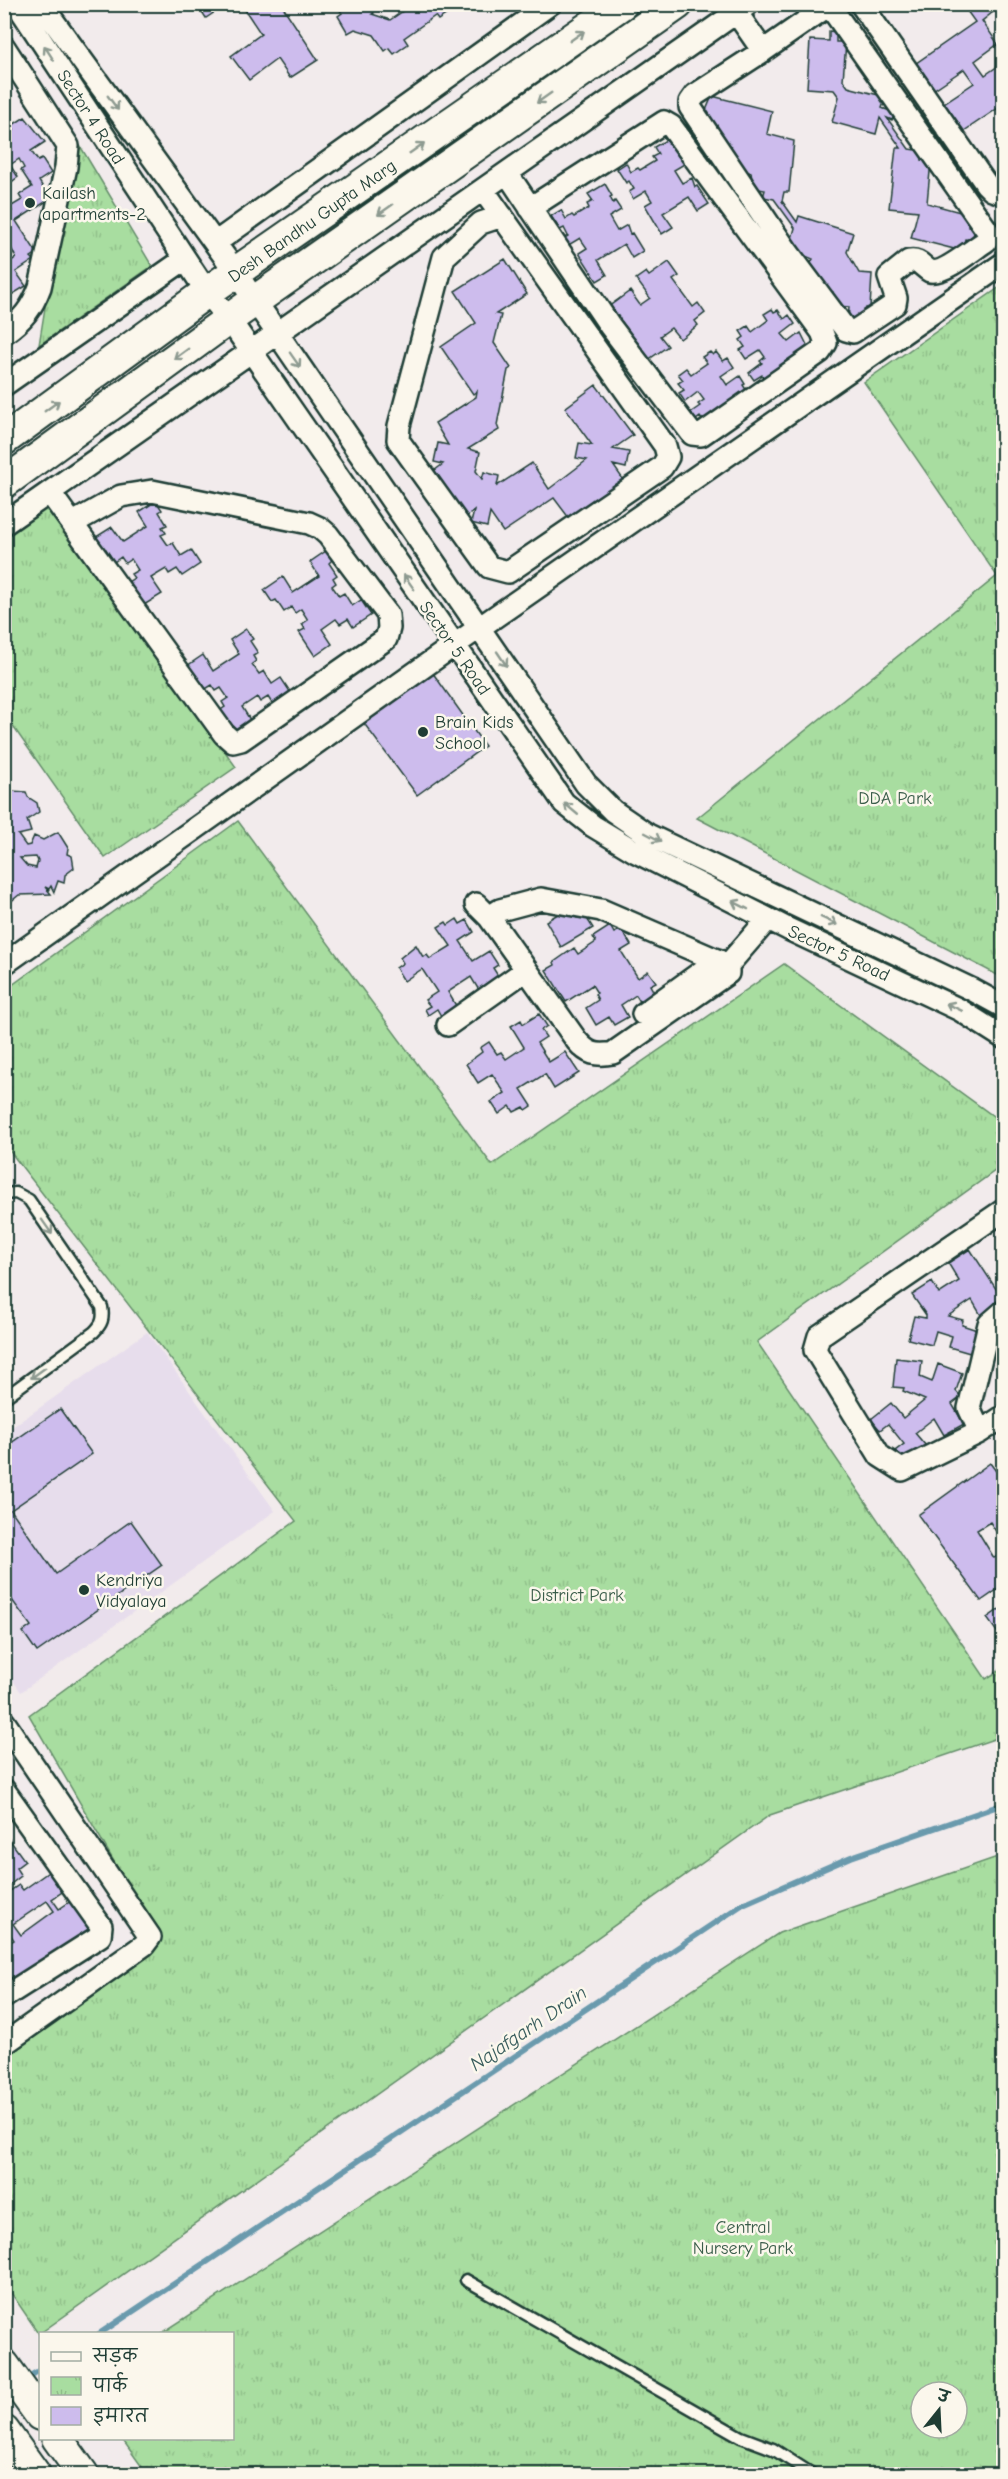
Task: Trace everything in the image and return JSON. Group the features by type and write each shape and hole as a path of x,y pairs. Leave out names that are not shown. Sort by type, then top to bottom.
{"street":[{"name":"Sector 4 Road","path":"17,4 185,259"},
{"name":"Sector 4 Road","path":"41,4 214,243"},
{"path":"214,243 550,4"},
{"name":"Desh Bandhu Gupta Marg","path":"4,440 207,292 622,4"},
{"name":"Desh Bandhu Gupta Marg","path":"229,319 678,4"},
{"path":"861,4 986,184 992,190 1004,194"},
{"path":"4,524 251,354 276,334 742,8 763,51"},
{"path":"828,9 834,12 989,233 986,241 942,271 930,271 918,262 909,261 889,277 897,298 895,304 853,332 846,330 787,251 690,107 690,102 695,95 763,51 822,10 828,9"},
{"path":"4,47 68,146 66,167 40,287 33,306 21,322 4,333"},
{"path":"507,173 530,208 610,326 692,434 702,435 820,352 826,343 815,322 671,126 664,122 530,208"},
{"path":"483,190 502,216 664,446 668,457 662,467 508,572 489,567 398,440 399,426 444,257 481,223 502,216"},
{"name":"Sector 5 Road","path":"214,243 481,628 586,784 622,817 648,835 971,989 1004,1007"},
{"name":"Sector 5 Road","path":"185,259 229,319 453,646 564,803 593,826 636,852 768,919 960,1010 1004,1038"},
{"path":"4,385 185,259"},
{"path":"4,964 453,646 1004,263"},
{"path":"4,483 229,319"},
{"path":"50,493 224,734 233,742 241,740 386,639 389,628 388,615 335,544 320,528 309,523 152,491 121,496 73,523"},
{"path":"541,899 601,910 723,962 728,973 613,1053 600,1055 588,1053 482,910 500,910 541,899"},
{"path":"643,1014 723,962 768,919"},
{"path":"448,1025 526,970"},
{"path":"1004,1210 819,1336 814,1350 880,1456 902,1470 980,1432 1004,1416"},
{"path":"980,1432 969,1408 989,1324 1004,1311"},
{"path":"4,1722 150,1937 144,1945 4,2044"},
{"path":"4,1790 102,1931 100,1936 4,1997"},
{"path":"4,2365 39,2414"},
{"path":"6,2433 35,2475"},
{"path":"58,2440 83,2475"}],"lane":[{"path":"4,1194 16,1193 28,1200 102,1307 104,1317 102,1324 94,1332 4,1398"},
{"path":"466,2280 741,2437 773,2449 813,2475"}],"shaded area":[{"name":"Kendriya Vidyalaya","path":"147,1332 275,1511 21,1692 5,1669 4,1433"}],"green space":[{"path":"73,134 152,266 39,345"},
{"name":"DDA Park","path":"1003,285 1003,978 697,818 997,576 864,382"},
{"path":"46,499 236,767 105,858 5,715 4,528"},
{"name":"District Park","path":"238,821 492,1165 784,964 1004,1124 1003,1165 757,1342 986,1679 1003,1668 1003,1736 770,1815 39,2334 5,2284 5,2054 159,1939 29,1715 296,1521 5,1145 4,991"},
{"name":"Central Nursery Park","path":"1003,1855 1003,2474 147,2474 123,2440 234,2440 234,2332 164,2332 779,1933"}],"building":[{"path":"197,4 227,4 206,18"},
{"path":"241,4 281,4 318,60 290,78 277,59 249,80 231,56 261,34"},
{"path":"335,4 368,4 374,13 372,14 390,20 403,11 399,4 451,5 447,8 450,12 438,20 435,16 404,38 408,44 394,54 389,48 385,51 374,35 355,29 348,33 338,16 342,13"},
{"path":"962,4 1003,4 982,21 998,44 975,61 985,75 1004,62 1004,104 964,131 944,103 974,83 964,69 930,92 912,66 975,22"},
{"path":"829,31 836,32 836,42 846,42 843,80 848,87 886,97 882,108 895,113 892,120 887,118 909,149 923,151 922,160 931,161 927,203 971,215 968,227 975,229 972,240 965,239 962,251 911,238 918,211 889,208 896,148 901,148 880,118 876,134 832,122 839,97 834,90 807,88 810,40 829,41"},
{"path":"712,96 772,111 767,134 794,141 789,192 784,192 782,201 797,222 799,216 853,233 847,252 859,273 872,274 870,308 866,308 865,323 848,322 849,307 836,306 833,292 821,293 807,270 813,259 789,249 795,228 774,199 763,197 765,190 753,188 751,172 738,173 725,153 726,140 711,135 702,120"},
{"name":"Kailash apartments-2","path":"25,117 45,142 31,151 38,161 42,159 51,173 39,181 50,199 16,221 37,253 31,257 34,260 16,272 26,286 13,294 9,289 4,293 4,265 16,258 5,235 8,233 4,226 9,223 4,216 12,211 10,207 22,200 19,195 32,187 21,170 24,168 19,159 10,165 18,177 9,184 11,187 4,192 4,136 14,130 11,126"},
{"path":"671,137 678,149 675,150 678,156 681,154 686,163 674,170 682,183 692,178 695,187 697,186 709,204 698,211 689,197 663,213 673,227 662,234 645,205 652,201 646,191 633,199 629,192 634,189 629,181 626,183 617,169 626,163 631,172 638,168 640,170 655,161 652,157 658,154 654,147"},
{"path":"605,184 613,203 615,201 621,210 609,217 617,231 627,225 630,234 632,233 643,251 632,258 624,244 598,260 607,275 597,281 579,253 587,248 580,238 567,246 563,239 568,236 564,228 560,230 551,216 561,210 566,219 572,215 574,217 589,208 587,204 593,201 588,194"},
{"path":"505,259 527,294 496,314 501,315 494,343 511,368 508,370 497,425 499,430 468,449 480,452 476,471 482,479 484,472 499,476 497,486 532,463 549,489 587,460 576,458 579,443 592,445 565,408 596,385 633,435 613,449 629,452 626,468 613,465 625,482 572,522 554,498 503,532 490,513 487,527 471,523 474,511 461,521 426,477 443,464 434,462 438,443 448,445 435,423 476,397 477,391 473,394 441,347 476,323 455,291"},
{"path":"669,262 679,276 673,280 693,307 698,303 705,313 695,321 698,325 680,339 671,328 660,336 668,346 642,364 633,352 640,346 622,322 616,326 604,310 630,291 640,305 650,298 636,279 646,272 649,276"},
{"path":"772,309 774,312 778,310 784,319 789,315 795,324 782,334 789,342 801,333 809,349 767,383 762,375 754,380 749,373 762,363 760,361 765,357 760,350 746,359 740,350 745,347 740,340 744,337 740,331 748,326 752,332 768,320 764,314"},
{"path":"710,352 713,355 716,352 723,361 728,358 734,367 721,376 727,385 740,376 747,391 706,425 700,417 692,423 687,415 700,406 698,404 704,400 698,392 685,402 679,393 684,390 678,383 683,380 678,374 686,368 691,374 707,363 702,357"},
{"path":"156,501 162,510 159,512 167,525 162,527 166,533 161,535 168,545 173,543 181,556 191,550 200,564 182,576 177,569 169,574 166,569 151,578 162,594 144,605 128,582 134,578 131,574 138,570 131,559 125,563 121,557 114,562 106,549 102,552 93,539 112,527 123,542 148,526 139,512"},
{"path":"326,551 332,560 329,563 337,575 333,578 336,583 332,586 339,596 344,593 352,606 361,600 371,615 353,627 348,619 340,624 336,619 322,629 332,644 315,656 299,632 305,629 302,624 308,620 301,609 295,613 291,607 284,612 276,600 272,602 264,590 283,577 293,593 319,576 310,562"},
{"path":"246,629 258,653 253,656 256,661 252,664 259,674 264,671 272,684 281,678 291,693 273,705 268,697 260,702 257,697 242,707 252,723 235,734 219,711 225,707 222,702 228,698 221,688 216,691 212,685 204,690 196,678 193,680 184,668 203,655 213,671 239,654 230,640"},
{"name":"Brain Kids School","path":"430,669 485,746 417,795 360,718"},
{"path":"11,791 26,792 28,797 37,803 39,812 27,820 31,832 18,835 26,846 30,845 34,836 43,840 58,832 68,848 67,854 72,856 74,868 65,875 64,883 58,881 54,892 51,886 49,889 45,887 51,894 19,895 4,907 4,862 10,858 4,850 4,831 6,833 10,831 7,821 4,822 4,801 5,798 9,798","holes":["36,857 38,861 36,868 27,866 20,858"]},
{"path":"570,907 577,918 584,914 593,928 561,947 546,921"},
{"path":"457,919 460,924 467,920 474,932 460,941 473,961 489,951 498,965 493,968 500,979 480,992 471,977 448,992 458,1009 452,1013 450,1010 441,1016 437,1009 428,1015 425,1009 430,1006 425,1000 437,992 422,969 404,981 396,968 403,963 400,958 416,945 423,957 427,955 430,959 451,946 438,927 446,922 448,925"},
{"path":"617,922 631,945 621,951 638,978 648,971 656,982 650,985 656,996 642,1005 636,995 621,1005 628,1017 614,1025 609,1017 596,1025 586,1008 598,1000 592,985 566,1002 546,970 574,948 578,954 596,942 593,937 610,926 614,933 618,931 614,924"},
{"path":"539,1014 547,1026 541,1030 546,1037 537,1043 549,1062 565,1052 579,1073 554,1089 545,1074 521,1089 532,1106 526,1110 524,1107 514,1112 510,1106 499,1114 491,1102 505,1093 492,1074 478,1083 466,1064 482,1052 480,1048 489,1042 497,1054 501,1052 506,1059 524,1047 511,1026 521,1020 523,1024"},
{"path":"970,1249 1004,1301 982,1317 972,1300 948,1316 963,1320 962,1325 977,1330 970,1353 949,1347 952,1336 936,1331 932,1345 908,1339 914,1316 926,1318 912,1295 932,1282 939,1294 959,1281 948,1263"},
{"path":"896,1358 922,1361 920,1377 932,1382 938,1364 962,1373 956,1391 961,1397 952,1404 964,1424 944,1435 934,1418 915,1433 926,1446 904,1463 895,1451 904,1444 888,1424 880,1430 871,1419 891,1403 903,1418 925,1400 903,1391 904,1388 893,1387"},
{"path":"60,1409 92,1454 11,1510 56,1574 131,1521 162,1565 37,1652 23,1632 31,1626 4,1589 4,1448"},
{"path":"990,1463 1004,1482 1004,1544 990,1522 977,1530 994,1558 1004,1553 1004,1585 981,1601 918,1515"},
{"path":"1004,1606 1004,1642 987,1618"},
{"path":"4,1832 25,1861 16,1868 21,1876 7,1887 4,1883"},
{"path":"54,1868 68,1888 52,1899 59,1909 77,1897 96,1924 4,1989 4,1946 14,1940 7,1929 4,1931 4,1895 19,1885 23,1890","holes":["47,1901 54,1911 21,1935 13,1924"]}],"waterway":[{"name":"Najafgarh Drain","path":"102,2332 743,1904 851,1857 1004,1804"},
{"name":"Najafgarh Drain","path":"25,2379 39,2371"}],"place":[{"name":"Kailash apartments-2","path":"30,203"},
{"name":"Brain Kids School","path":"423,732"},
{"name":"Kendriya Vidyalaya","path":"84,1590"}]}
